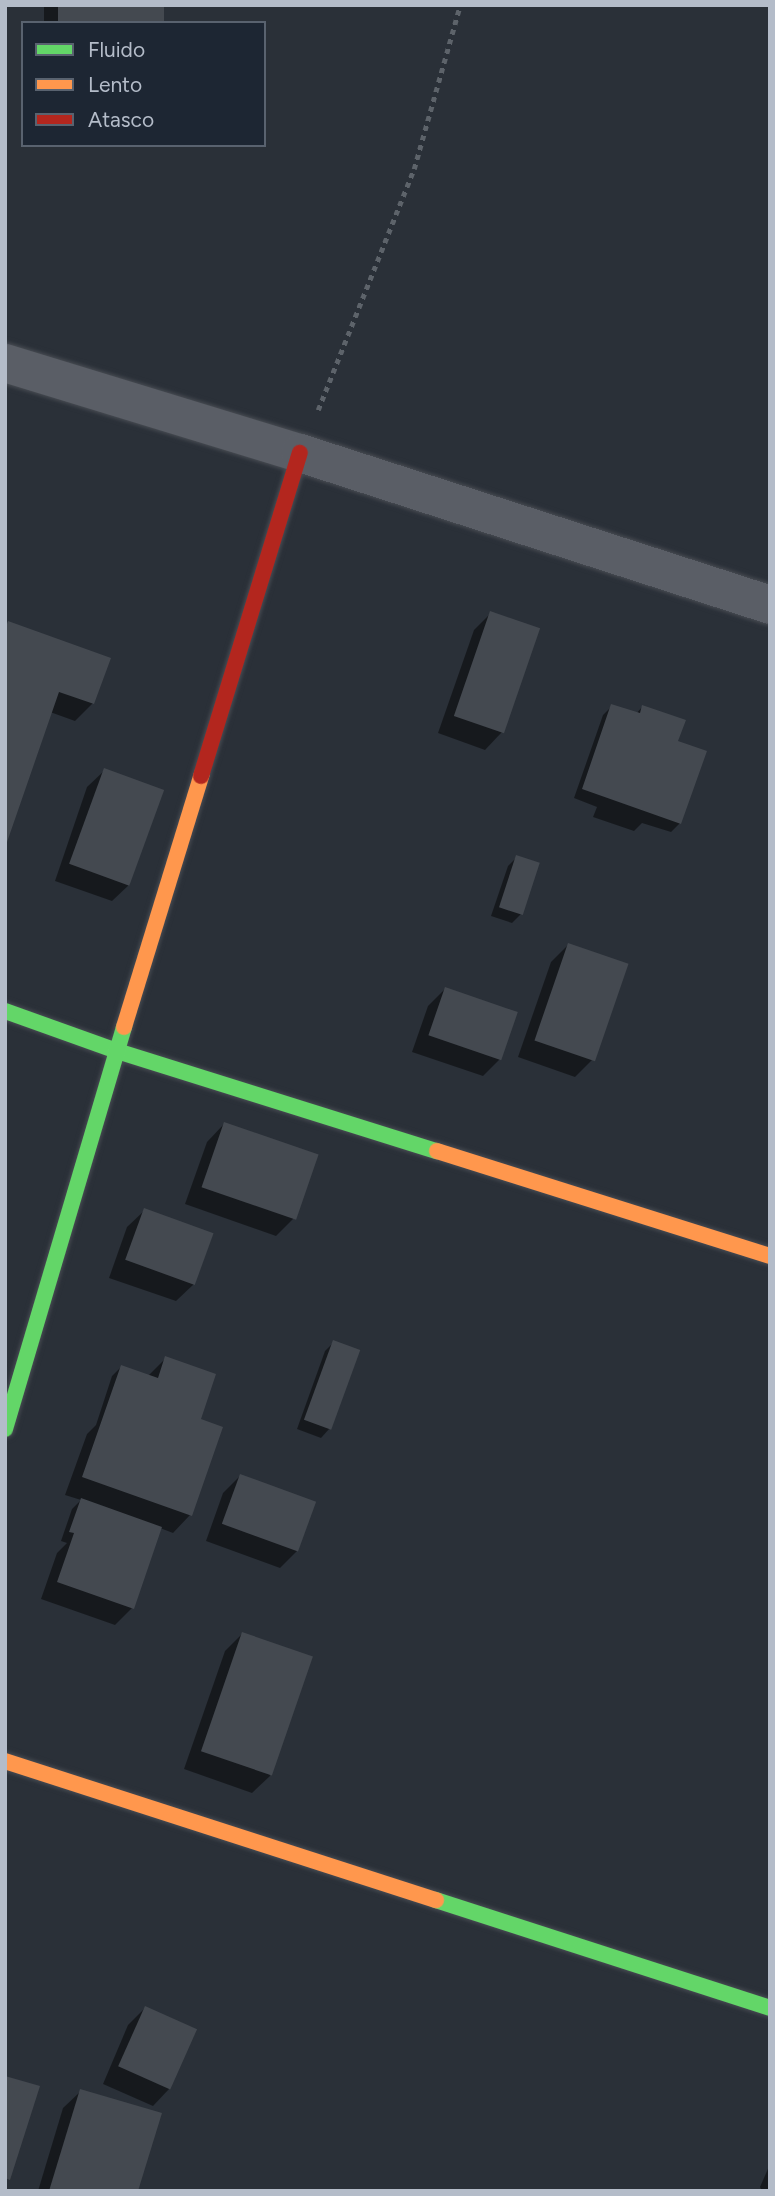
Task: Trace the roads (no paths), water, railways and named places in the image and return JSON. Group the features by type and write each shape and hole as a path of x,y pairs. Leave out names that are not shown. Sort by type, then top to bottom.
{"street":[{"path":"5,363 300,453 770,605"},
{"path":"5,1429 117,1051 300,453"},
{"path":"5,1011 117,1051 770,1255"},
{"path":"5,1761 770,2008"}]}
